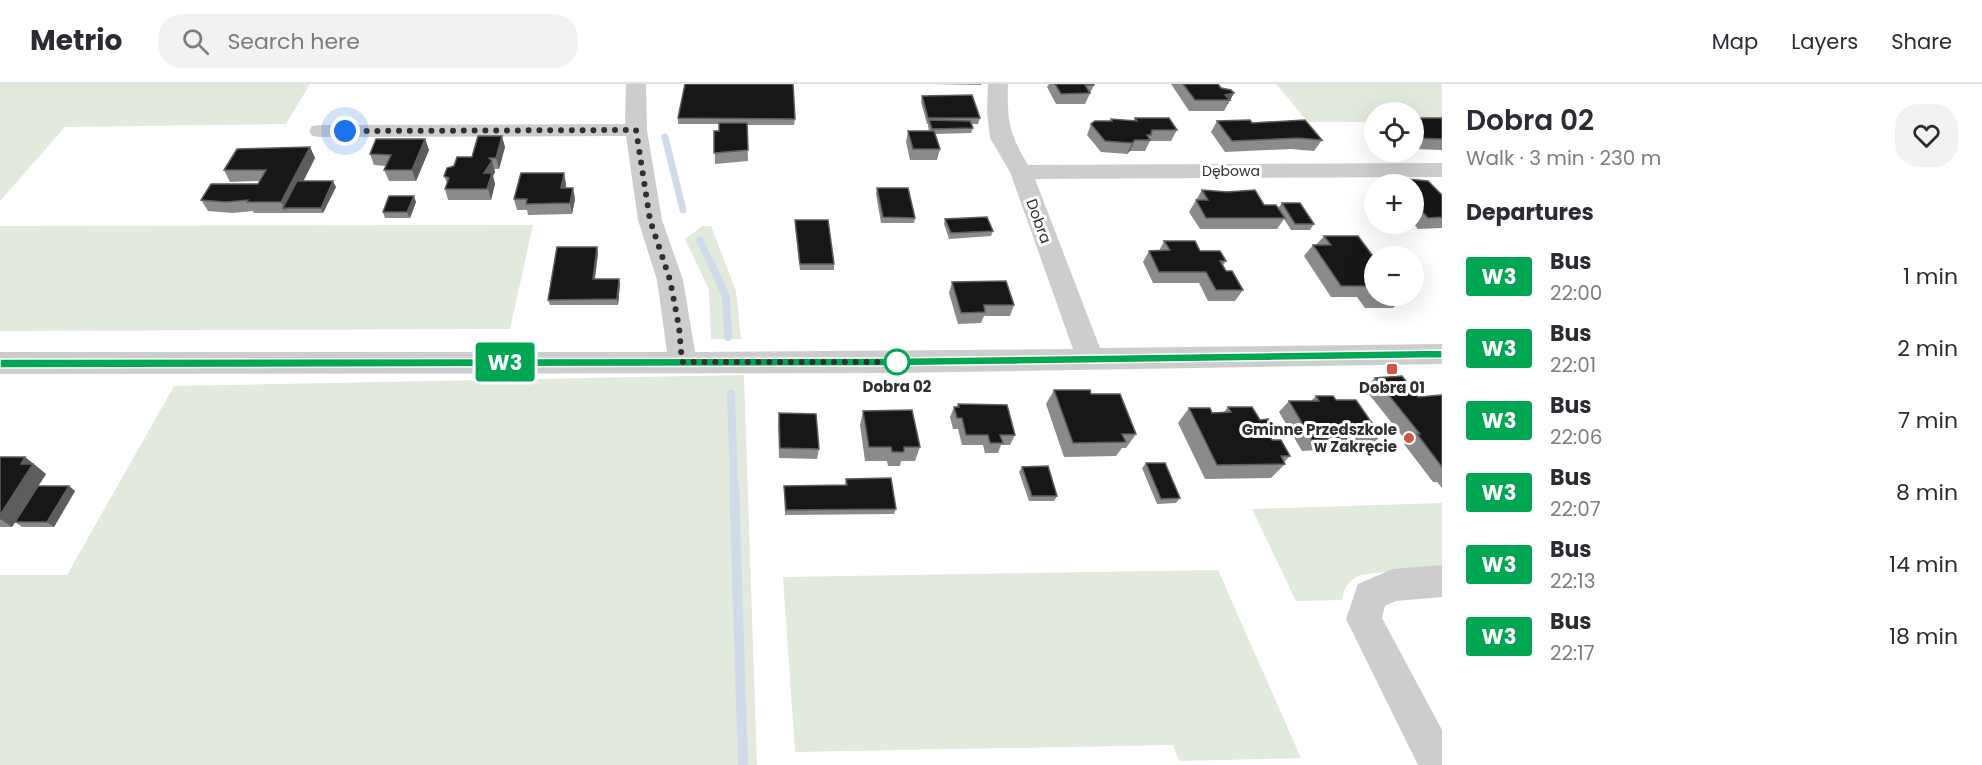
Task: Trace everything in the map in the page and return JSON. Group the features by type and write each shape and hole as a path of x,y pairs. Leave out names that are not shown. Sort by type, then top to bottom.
{"street":[{"path":"636,84 636,130 650,220 670,280 679,327 682,362"},
{"name":"Dobra","path":"998,84 996,112 1001,138 1021,172 1090,358"},
{"path":"320,131 636,130"},
{"name":"Dębowa","path":"1021,172 1442,170"},
{"path":"0,363 682,362 1442,354"},
{"path":"1439,765 1364,619 1370,596 1393,585 1442,581"}],"shaded area":[{"path":"0,84 310,84 286,124 65,127 0,201"},
{"path":"1276,84 1442,84 1442,122 1424,122 1424,102 1364,102 1364,122 1308,122"},
{"path":"533,225 510,329 0,331 0,226"},
{"path":"702,226 711,226 736,291 741,339 711,339 709,290 685,239"},
{"path":"744,375 757,765 0,765 0,575 67,575 174,386"},
{"path":"1442,503 1442,565 1360,575 1347,585 1342,600 1296,601 1252,509"},
{"path":"1218,570 1301,758 1179,761 1173,745 795,752 783,577"}],"building":[{"path":"685,84 793,84 795,119 678,118"},
{"path":"1055,84 1094,85 1085,85 1090,93 1061,94"},
{"path":"1183,84 1218,84 1221,88 1234,93 1225,95 1230,100 1195,100"},
{"path":"972,95 980,118 928,118 922,96"},
{"path":"1135,118 1169,118 1177,130 1152,130 1151,135 1147,135 1150,140 1135,140 1132,143 1105,141 1091,124 1095,121 1112,121 1111,119 1137,121"},
{"path":"1424,118 1442,118 1442,139 1424,138"},
{"path":"929,120 970,121 973,128 932,129"},
{"path":"1250,120 1252,123 1305,120 1322,140 1298,138 1232,141 1217,121"},
{"path":"719,123 747,123 748,150 714,153 714,131 719,131"},
{"path":"908,131 934,131 940,149 913,149"},
{"path":"478,136 502,136 496,158 489,158 492,161 484,173 492,173 487,189 445,189 449,178 444,176 447,168 454,166 457,157 472,157"},
{"path":"376,139 425,139 412,170 384,170 391,155 370,154"},
{"path":"310,147 281,202 201,200 211,184 258,184 266,170 224,170 237,149"},
{"path":"521,173 564,173 561,188 573,188 570,203 526,204 527,199 514,199"},
{"path":"297,181 333,181 321,208 283,208"},
{"path":"1424,181 1428,181 1442,195 1442,217 1428,218 1424,213"},
{"path":"877,188 908,188 915,218 883,217"},
{"path":"1202,190 1227,192 1255,190 1264,205 1276,205 1285,218 1206,218 1196,200 1208,200"},
{"path":"389,196 414,196 407,212 383,212"},
{"path":"1282,203 1300,203 1314,224 1295,224"},
{"path":"987,217 993,231 951,233 945,219"},
{"path":"795,220 828,220 834,264 800,264"},
{"path":"1324,236 1358,236 1365,246 1364,286 1341,286 1313,245 1331,245"},
{"path":"1164,241 1195,241 1200,251 1220,251 1226,261 1220,261 1226,271 1232,271 1243,290 1216,290 1206,272 1159,272 1149,251 1170,250"},
{"path":"557,247 597,247 593,279 619,279 617,299 548,300"},
{"path":"1006,281 1014,305 984,305 985,312 961,313 952,282"},
{"path":"1402,376 1418,397 1442,395 1442,467 1417,434 1420,434 1375,378"},
{"path":"1054,390 1090,390 1091,394 1120,394 1136,434 1122,434 1126,442 1073,443"},
{"path":"1316,396 1333,396 1336,400 1356,400 1381,436 1312,440 1289,401 1319,401"},
{"path":"958,404 1007,405 1015,435 1000,435 1003,443 990,443 988,435 966,435 962,418 957,418 954,407 959,407"},
{"path":"1228,407 1252,407 1260,420 1269,419 1277,433 1267,433 1272,440 1281,440 1290,456 1281,456 1285,464 1217,465 1189,408 1210,408 1212,413 1231,412"},
{"path":"912,410 920,447 904,447 904,452 892,452 891,447 869,447 863,411"},
{"path":"779,413 816,414 819,449 780,448"},
{"path":"0,457 25,457 21,464 33,464 0,515"},
{"path":"1146,463 1165,463 1180,498 1161,499"},
{"path":"1048,466 1057,496 1032,496 1022,467"},
{"path":"891,478 896,509 786,510 784,486 847,485 846,479"},
{"path":"38,486 69,486 47,522 15,522"}],"waterway":[{"path":"665,137 683,210"},
{"path":"700,240 710,262"},
{"path":"710,261 726,297 728,337"},
{"path":"731,394 734,485"},
{"path":"734,484 743,765"}],"bus line":[{"name":"W3","path":"0,363 892,362 1442,354"}],"place":[{"name":"Dobra 02","path":"897,362"},
{"name":"Dobra 01","path":"1392,369"},
{"name":"Gminne Przedszkole w Zakręcie","path":"1409,438"}],"route":[{"path":"345,131 636,130 650,220 670,280 679,327 682,362 897,362"}]}
